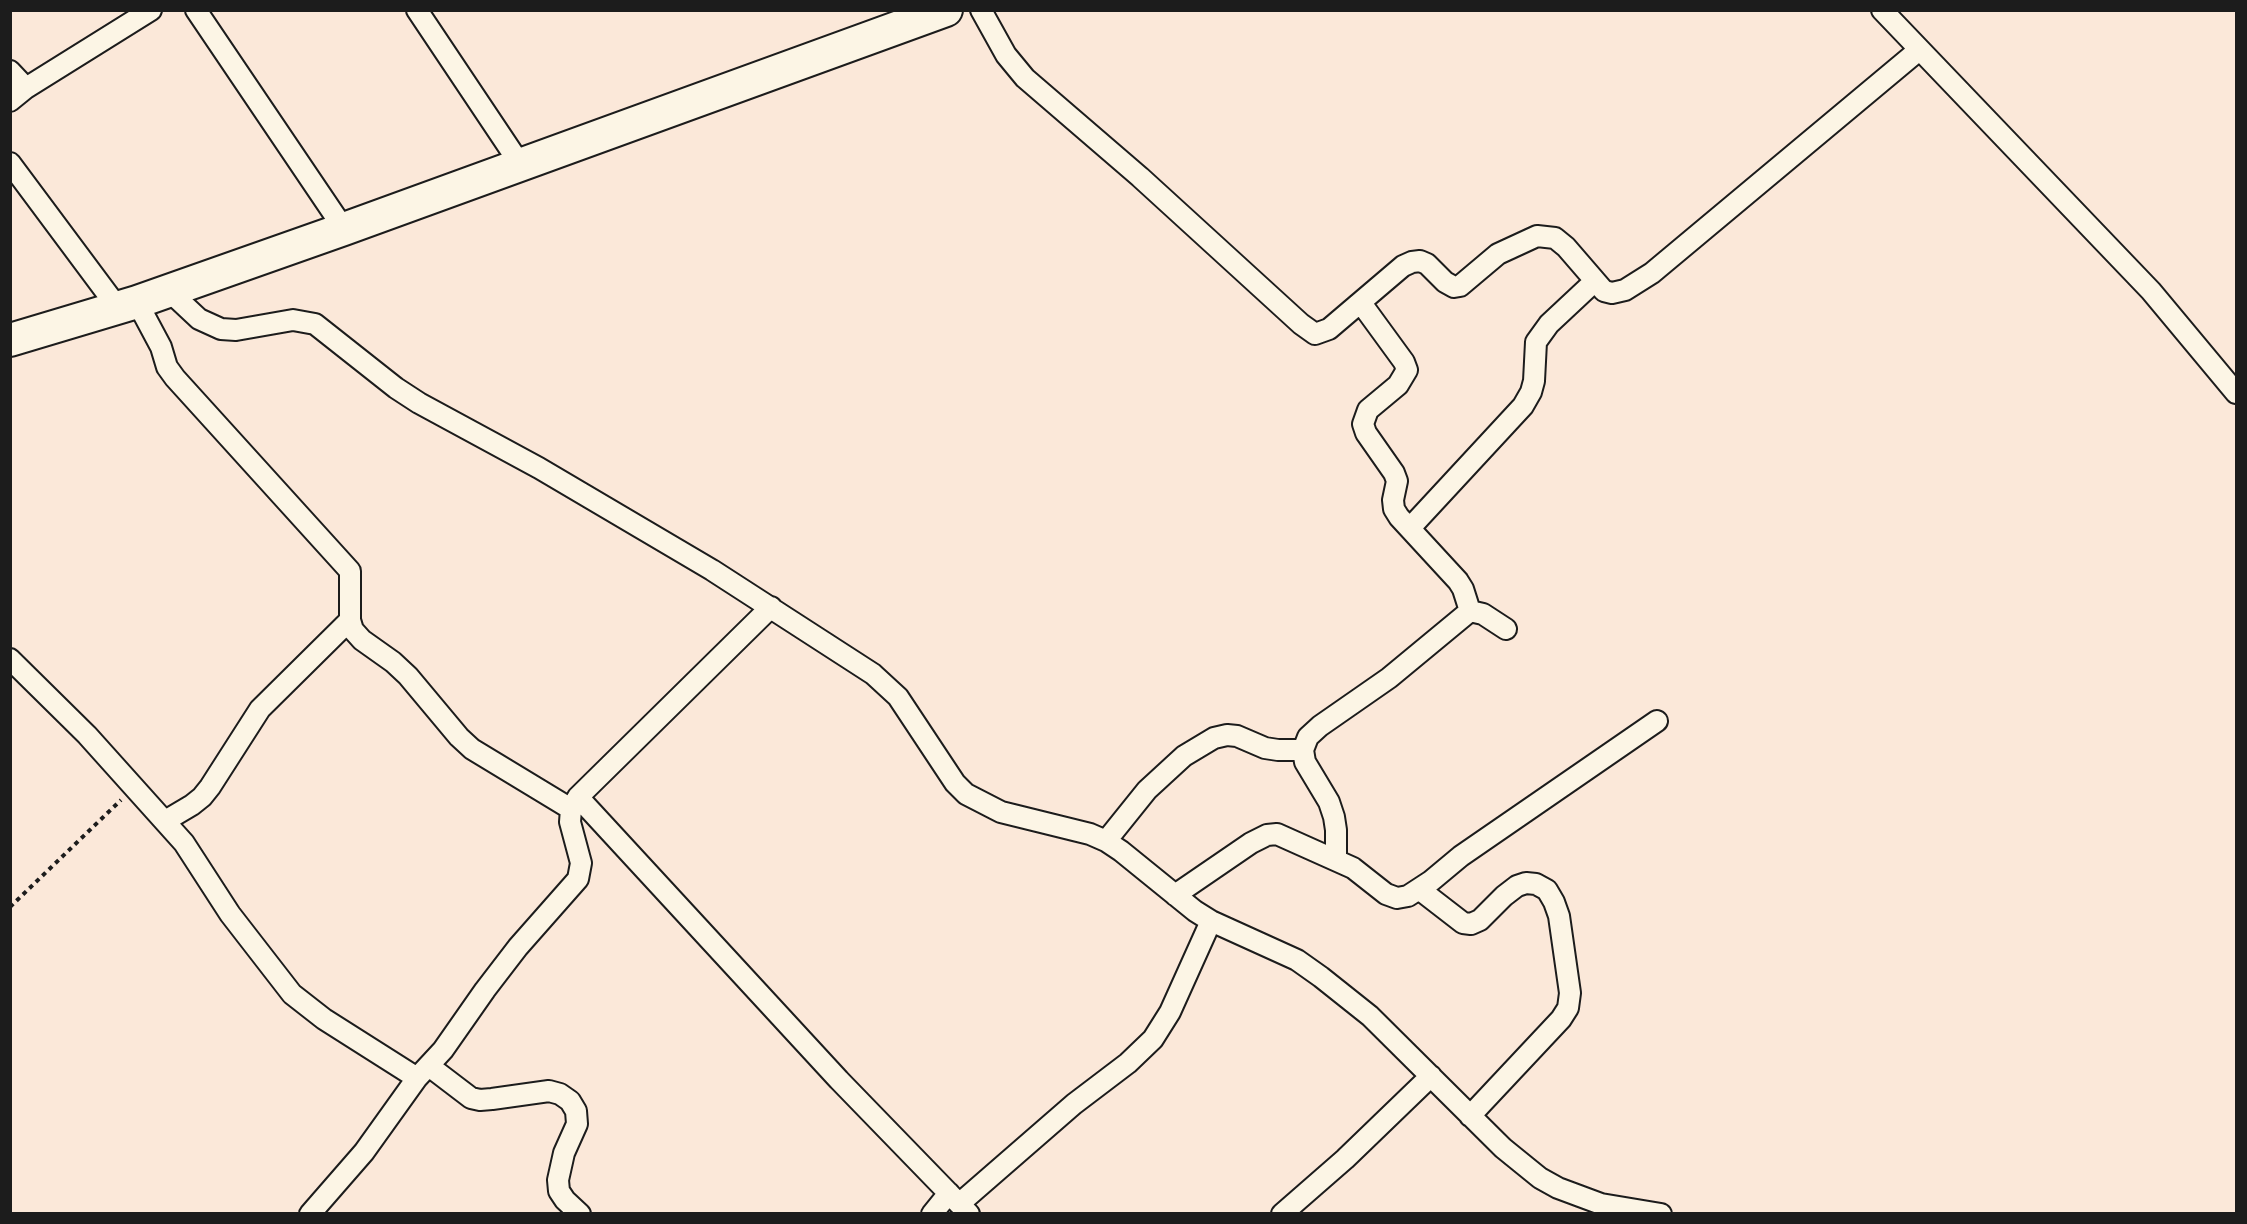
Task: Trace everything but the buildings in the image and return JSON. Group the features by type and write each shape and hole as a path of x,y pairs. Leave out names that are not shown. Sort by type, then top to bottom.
{"main road":[{"path":"10,340 128,305 344,229 946,10"}],"street":[{"path":"10,101 129,16 151,10"},
{"path":"195,10 344,229"},
{"path":"417,10 520,164"},
{"path":"981,10 1006,55 1025,78 1140,177 1309,332 1315,334 1329,329 1403,266 1412,262 1420,261 1427,264 1445,282 1454,287 1460,286 1498,254 1513,245 1537,236 1555,238 1604,291 1612,294 1625,290 1652,273 1919,50"},
{"path":"1882,10 2151,291 2236,393"},
{"path":"10,71 26,88"},
{"path":"10,163 161,347 167,367 175,378 350,571 350,620 353,630 362,640 408,676 459,738 472,749 574,803 959,1204"},
{"path":"1410,528 1523,406 1534,381 1536,342 1549,324 1595,281"},
{"path":"168,291 198,319 221,329 236,330 293,320 315,324 396,388 419,403 539,468 771,607 873,674 903,704 955,783 966,794 1001,812 1089,834 1106,841 1121,850 1175,895 1211,921 1297,960 1370,1016 1503,1148 1540,1178 1587,1200 1661,1214"},
{"path":"1361,303 1404,362 1407,370 1398,385 1368,410 1363,424 1374,446 1394,473 1397,481 1393,500 1394,509 1458,581 1470,611"},
{"path":"310,1214 364,1152 423,1072 443,1050 511,956 578,879 581,863 570,822 574,803 771,607"},
{"path":"1336,859 1334,817 1329,802 1305,762 1303,750 1308,737 1320,726 1389,678 1470,611 1483,614 1506,629"},
{"path":"165,821 202,797 260,709 350,620"},
{"path":"10,659 87,735 165,821 194,856 230,914 292,994 324,1019 471,1098 492,1099 549,1091 560,1094 570,1101 576,1111 577,1124 564,1154 558,1180 565,1200 580,1214"},
{"path":"1175,895 1231,856 1267,835 1277,834 1336,859 1366,876 1386,894 1397,898 1419,889 1461,856 1657,721"},
{"path":"1106,841 1147,790 1184,756 1214,738 1238,736 1265,748 1303,750"},
{"path":"1419,889 1463,923 1471,924 1480,920 1517,886 1526,883 1536,884 1547,890 1559,916 1570,993 1568,1008 1470,1116"},
{"path":"932,1214 959,1204 1074,1104 1128,1063 1153,1039 1170,1012 1211,921"},
{"path":"1282,1214 1351,1153 1431,1076"},
{"path":"1573,1214 1587,1200"}],"path":[{"path":"10,907 135,787"}]}
